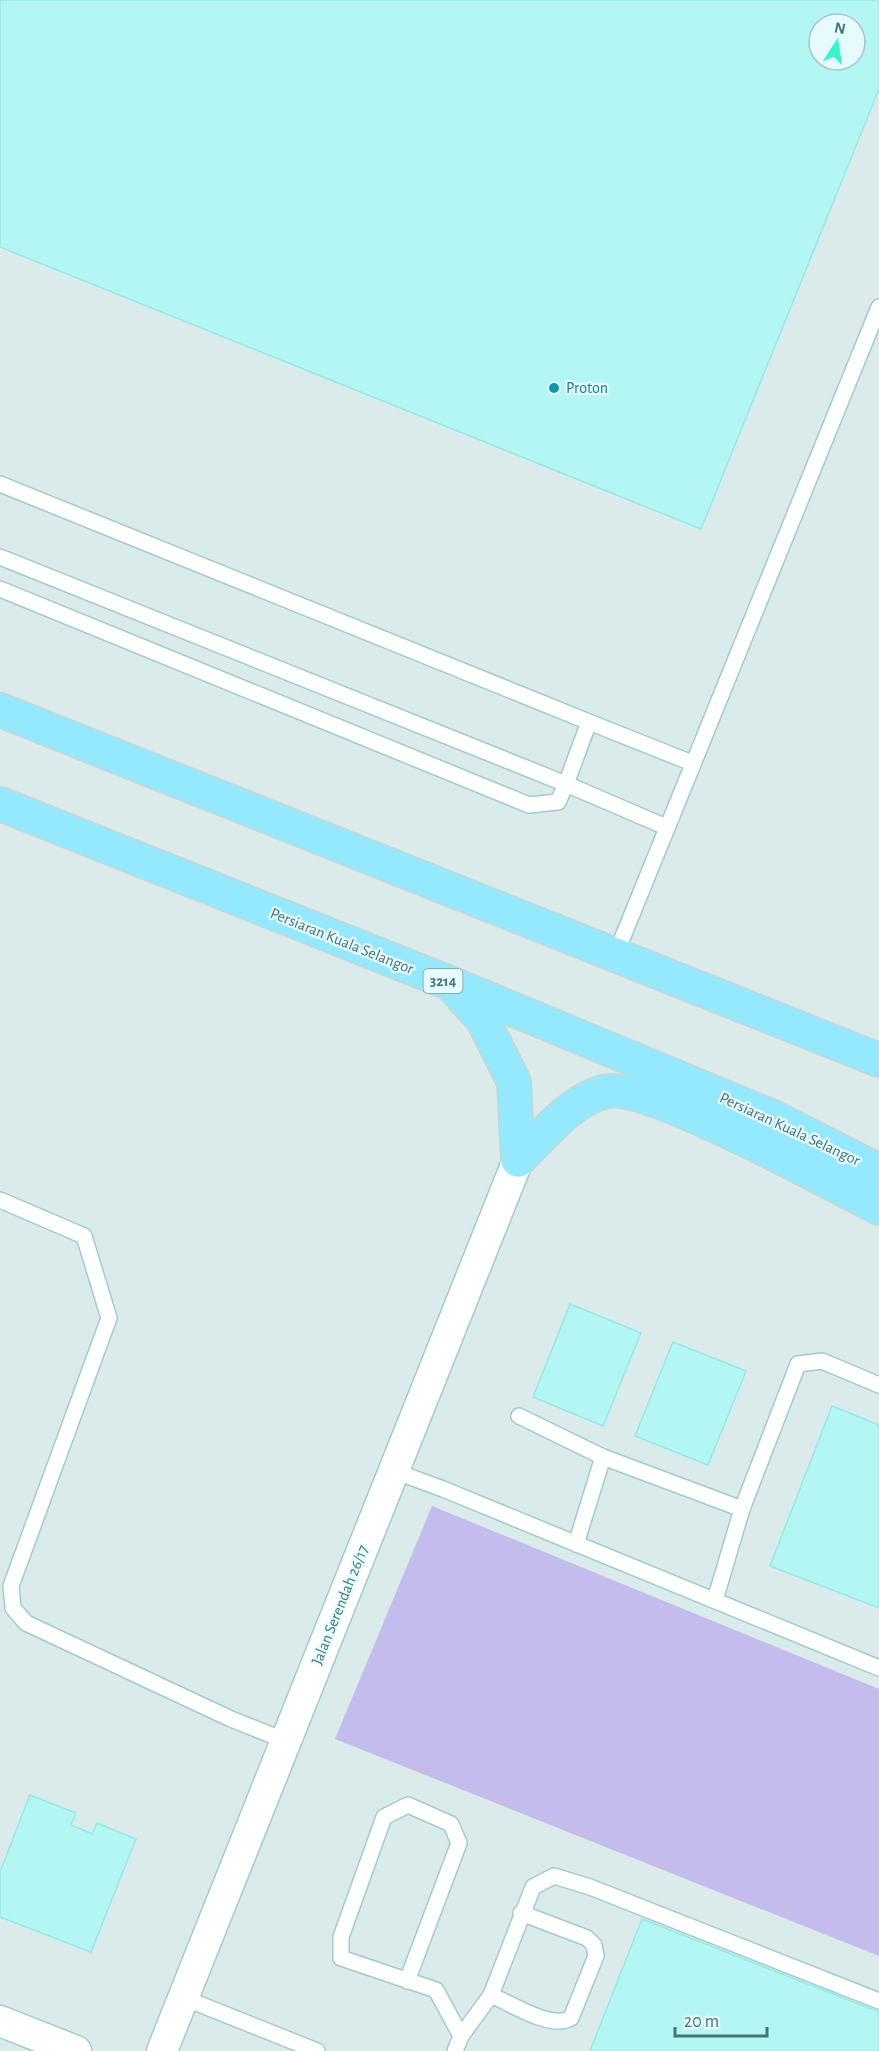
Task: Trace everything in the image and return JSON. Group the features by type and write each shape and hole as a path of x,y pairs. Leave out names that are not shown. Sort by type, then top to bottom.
{"main road":[{"path":"0,710 879,1060"},
{"name":"Persiaran Kuala Selangor","path":"0,804 452,984 775,1118 879,1171"},
{"path":"452,984 483,1020 514,1082 518,1160"},
{"path":"518,1160 581,1101 606,1091 643,1095 693,1114 879,1208"}],"street":[{"name":"Jalan Serendah 26/17","path":"162,2051 518,1160"},
{"path":"0,2020 76,2051"}],"lane":[{"path":"615,956 879,308"},
{"path":"0,484 692,763"},
{"path":"0,558 566,784 666,827"},
{"path":"0,589 529,805 558,801 589,722"},
{"path":"0,1200 84,1236 109,1318 11,1586 13,1608 26,1623 231,1719 286,1741"},
{"path":"715,1600 742,1509 798,1364 822,1361 879,1385"},
{"path":"519,1416 603,1457 742,1509"},
{"path":"576,1544 603,1457"},
{"path":"394,1471 879,1668"},
{"path":"407,1981 459,1844 451,1824 408,1806 384,1817 341,1937 341,1958 407,1981 436,1990 461,2036"},
{"path":"455,2051 461,2036 491,1995 533,1887 554,1876 590,1887 879,2001"},
{"path":"491,1995 552,2022 564,2022 571,2018 596,1956 594,1945 587,1938 521,1913"},
{"path":"184,1998 317,2051"}],"shaded area":[{"path":"0,0 879,0 879,2051 0,2051"},
{"path":"432,1506 879,1689 879,1956 335,1739"}],"building":[{"name":"Proton","path":"0,0 879,0 879,89 701,529 0,247"},
{"path":"570,1304 641,1333 603,1426 533,1397"},
{"path":"673,1342 746,1371 708,1465 635,1436"},
{"path":"832,1406 879,1425 879,1608 770,1566"},
{"path":"30,1795 76,1813 71,1825 92,1834 97,1823 136,1839 91,1952 0,1917 0,1872"},
{"path":"642,1919 879,2012 879,2051 590,2051"}],"place":[{"name":"Proton","path":"554,388"}]}
